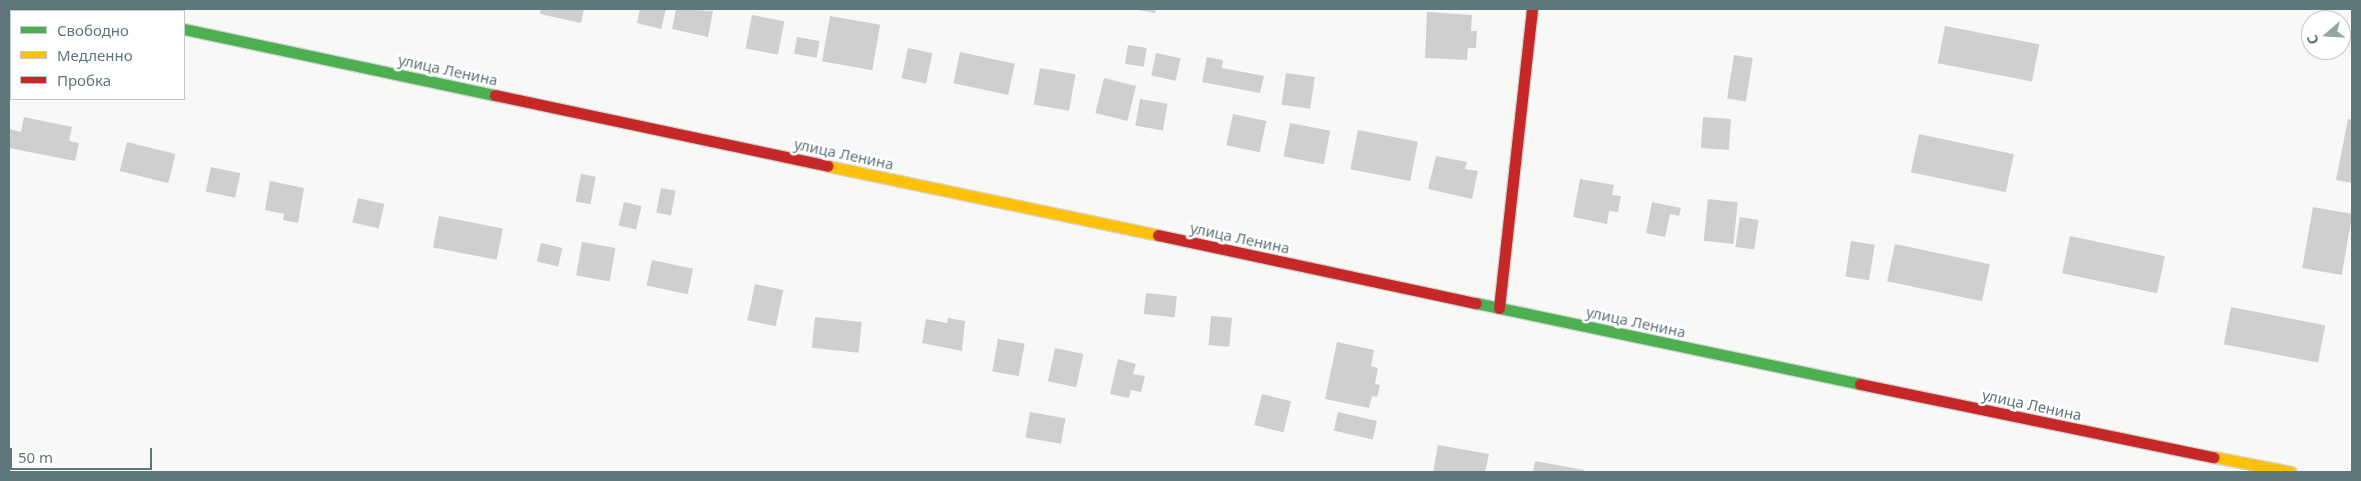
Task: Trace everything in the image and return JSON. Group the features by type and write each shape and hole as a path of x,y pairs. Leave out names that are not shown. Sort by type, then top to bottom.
{"street":[{"path":"1499,308 1532,9"},
{"name":"улица Ленина","path":"185,29 1499,308 2291,472"}],"building":[{"path":"541,9 584,9 581,23 540,14"},
{"path":"640,9 666,9 661,29 637,23"},
{"path":"676,9 713,11 708,37 672,29"},
{"path":"1133,9 1156,9 1155,13"},
{"path":"1427,12 1472,15 1471,31 1477,31 1476,48 1468,48 1467,60 1425,58"},
{"path":"752,15 784,21 778,55 746,48"},
{"path":"830,16 880,25 872,70 822,61"},
{"path":"1945,26 2039,44 2032,82 1938,63"},
{"path":"797,37 820,41 817,58 794,54"},
{"path":"1128,45 1147,48 1144,67 1125,64"},
{"path":"908,48 932,53 926,84 902,78"},
{"path":"960,52 1015,64 1008,95 953,83"},
{"path":"1156,53 1180,58 1176,81 1151,75"},
{"path":"1734,55 1753,58 1746,101 1727,98"},
{"path":"1207,57 1223,60 1222,68 1264,76 1260,93 1202,82"},
{"path":"1040,68 1075,74 1069,111 1034,104"},
{"path":"1286,73 1315,77 1310,109 1282,105"},
{"path":"1104,78 1136,86 1127,121 1095,113"},
{"path":"1140,99 1168,104 1163,130 1135,126"},
{"path":"1233,114 1266,121 1260,152 1226,145"},
{"path":"24,117 72,127 69,141 79,143 75,161 9,148 9,129 21,132"},
{"path":"1703,117 1731,119 1729,150 1701,148"},
{"path":"2348,119 2352,120 2352,183 2336,180"},
{"path":"1290,123 1330,131 1324,164 1284,156"},
{"path":"1358,130 1418,142 1410,181 1350,169"},
{"path":"1919,134 2014,154 2006,192 1911,172"},
{"path":"127,142 176,154 168,183 120,171"},
{"path":"1436,156 1467,162 1465,169 1478,171 1472,199 1428,189"},
{"path":"211,167 240,173 235,198 206,191"},
{"path":"581,174 596,177 590,204 576,201"},
{"path":"1580,179 1614,185 1612,195 1621,196 1618,212 1609,211 1607,224 1573,217"},
{"path":"270,181 304,188 298,223 283,220 284,214 265,210"},
{"path":"661,188 676,191 671,215 656,213"},
{"path":"358,198 384,204 379,228 352,222"},
{"path":"1708,199 1738,202 1733,244 1704,241"},
{"path":"624,202 642,206 636,229 619,225"},
{"path":"1652,202 1681,208 1679,216 1670,214 1665,237 1646,233"},
{"path":"2313,207 2352,214 2342,275 2302,268"},
{"path":"439,216 503,228 497,260 433,247"},
{"path":"1740,217 1759,220 1754,250 1735,247"},
{"path":"2070,236 2165,256 2157,293 2062,273"},
{"path":"1851,241 1875,245 1869,280 1845,277"},
{"path":"582,242 615,248 610,281 576,275"},
{"path":"541,243 562,248 558,266 537,262"},
{"path":"1895,244 1990,264 1982,301 1887,281"},
{"path":"652,260 693,269 688,294 647,285"},
{"path":"755,284 783,290 776,326 747,320"},
{"path":"1146,293 1177,296 1175,317 1144,314"},
{"path":"2231,307 2325,325 2318,363 2224,344"},
{"path":"1211,316 1232,318 1229,347 1208,345"},
{"path":"815,317 862,322 859,353 812,348"},
{"path":"948,318 965,321 962,351 922,343 926,319 947,323"},
{"path":"998,339 1025,344 1019,376 992,371"},
{"path":"1337,342 1374,350 1371,366 1378,368 1375,384 1380,385 1377,397 1372,396 1369,408 1325,399"},
{"path":"1055,348 1083,354 1076,387 1048,381"},
{"path":"1118,359 1136,364 1133,374 1145,376 1141,392 1131,390 1129,398 1110,394"},
{"path":"1262,394 1291,401 1283,432 1254,425"},
{"path":"1030,412 1065,418 1061,444 1025,438"},
{"path":"1338,412 1377,421 1373,440 1334,431"},
{"path":"1438,445 1489,454 1485,472 1433,472"},
{"path":"1535,461 1584,470 1584,472 1533,472"}],"traffic: fast":[{"path":"185,29 495,95"},
{"path":"1476,303 1860,384"}],"traffic: slow":[{"path":"828,166 1158,235"},
{"path":"2214,457 2291,472"}],"traffic: jam":[{"path":"86,9 92,10"},
{"path":"1499,308 1532,9"},
{"path":"495,95 828,166"},
{"path":"1158,235 1476,303"},
{"path":"1860,384 2214,457"}]}
